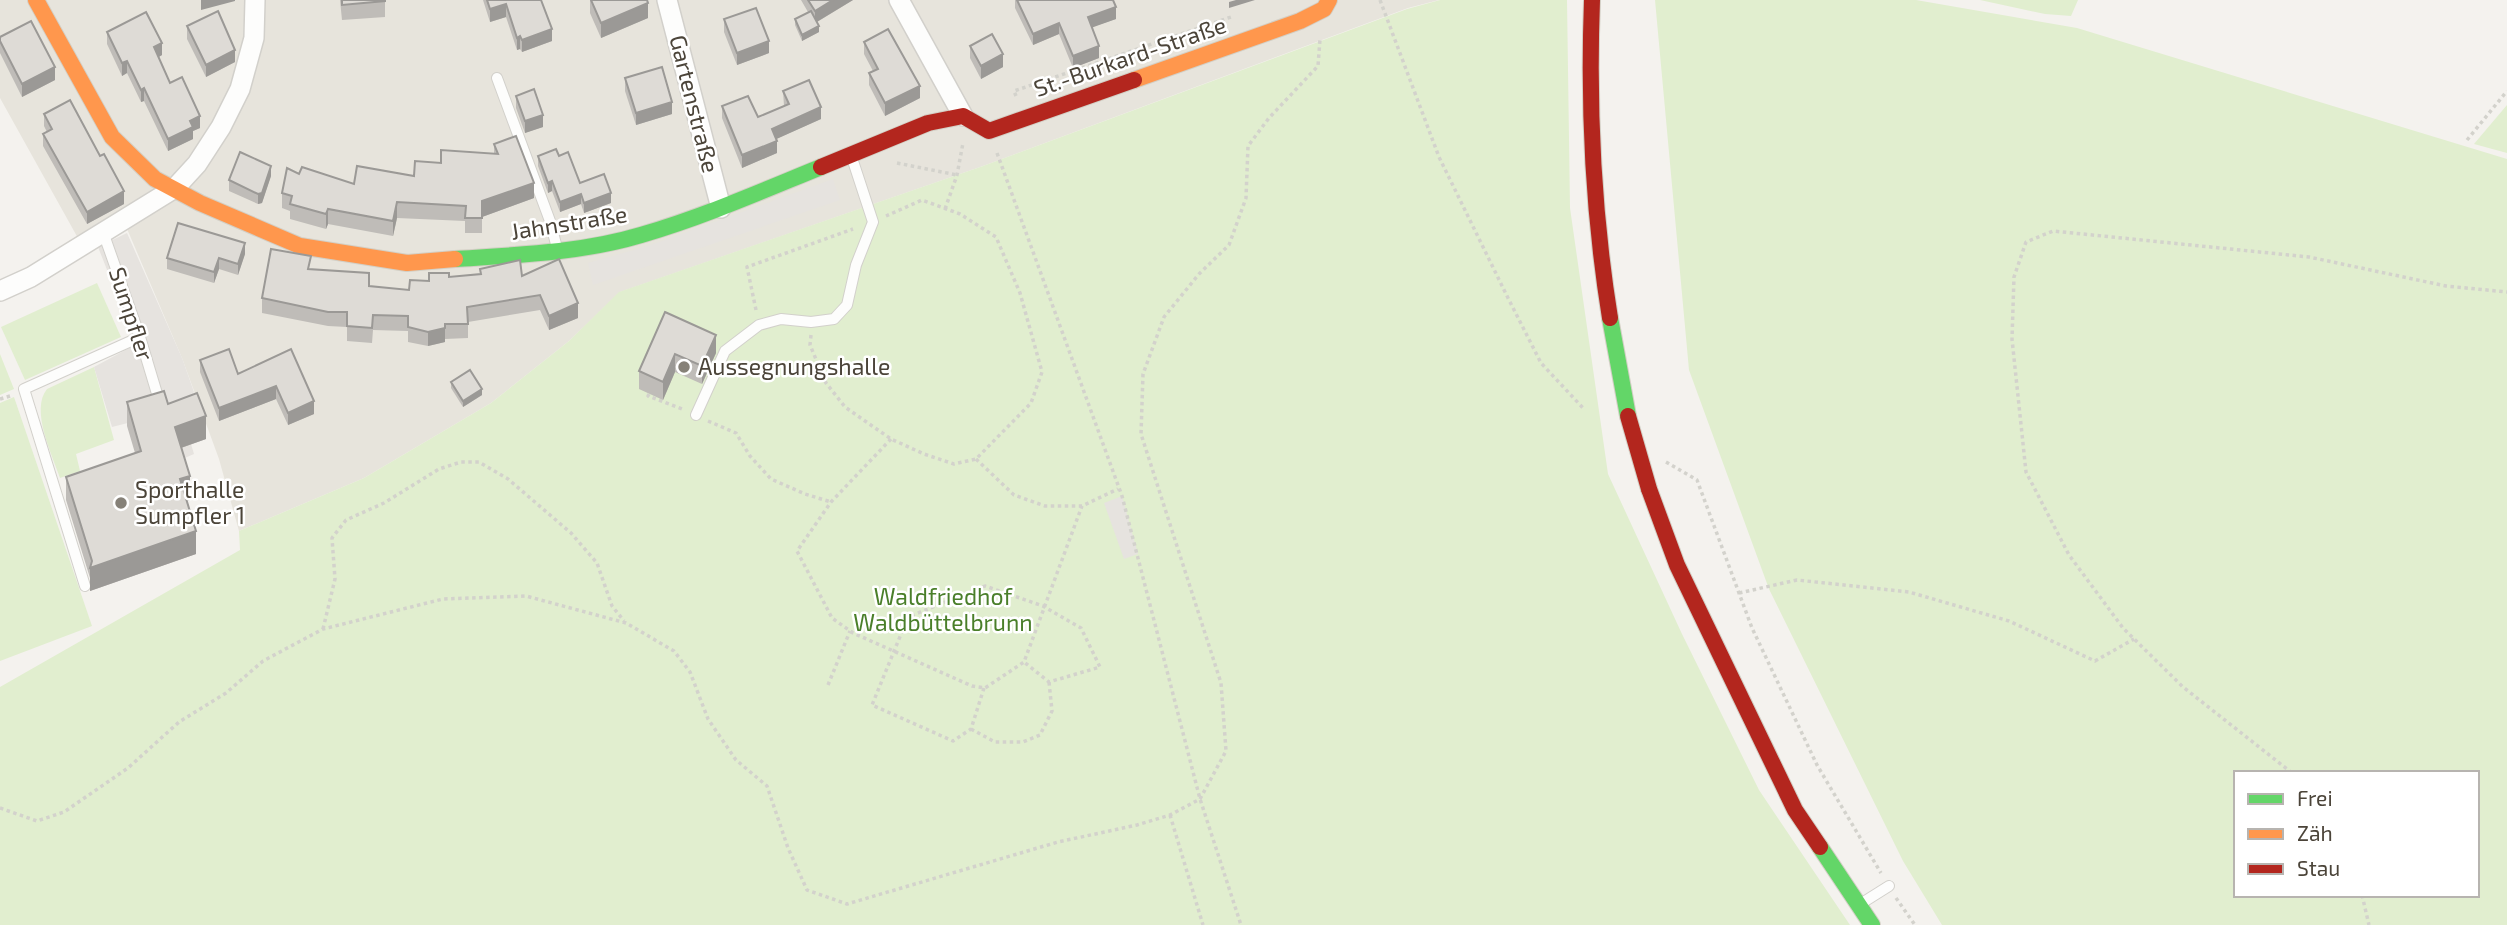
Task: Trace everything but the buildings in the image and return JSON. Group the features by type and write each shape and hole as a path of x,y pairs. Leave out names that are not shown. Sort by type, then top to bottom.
{"street":[{"name":"Jahnstraße","path":"36,0 112,137 155,179 200,203 300,246 407,263 558,252 639,236 721,208 928,123 963,116"},
{"path":"0,291 31,277 175,188 197,164 221,127 240,89 254,38 255,0"},
{"name":"Gartenstraße","path":"667,0 721,208"},
{"path":"899,0 963,116 989,131"},
{"path":"1592,0 1589,114 1596,224 1611,335 1628,416 1649,489 1677,565 1795,810 1872,925"},
{"name":"St.-Burkard-Straße","path":"989,131 1300,21 1326,5"}],"lane":[{"path":"496,78 550,220 558,252"},
{"path":"696,415 725,351 760,325 781,319 811,323 834,319 847,305 856,265 873,222 851,153"},
{"name":"Sumpfler","path":"103,232 158,397"},
{"path":"85,586 24,389 140,337"},
{"path":"1859,906 1889,886"}],"path":[{"path":"1380,0 1439,157 1508,298 1541,363 1583,408"},
{"path":"0,808 37,821 64,812 128,768 179,722 226,693 263,661 323,629 443,599 526,596 626,623 674,651 690,672 708,719 736,760 767,786 788,848 807,890 847,904 1058,842 1137,825 1170,815 1200,799 1226,751 1221,683 1141,434 1143,374 1164,317 1199,274 1229,245 1246,198 1248,146 1269,118 1318,66 1326,5"},
{"path":"2467,140 2507,91"},
{"path":"989,131 1119,489 1200,799 1241,925"},
{"path":"945,209 962,152"},
{"path":"891,161 957,175"},
{"path":"760,325 747,267 873,222 922,200 960,214 996,237 1020,293 1042,372 1031,403 976,459 954,464 891,439 845,407 826,383 810,345 811,323"},
{"path":"2289,771 2183,687 2123,628 2069,555 2026,472 2012,339 2014,277 2026,242 2053,231 2309,257 2446,286 2507,292"},
{"path":"649,394 736,433 750,456 771,479 831,502"},
{"path":"891,439 831,502 797,551 832,618 850,631 971,686 985,688"},
{"path":"1656,457 1698,480 1752,628 1817,765 1915,925"},
{"path":"976,459 1014,495 1045,506 1082,506 1119,489"},
{"path":"323,629 335,579 332,538 345,520 384,503 439,469 461,462 479,462 508,479 571,534 597,564 612,606 626,623"},
{"path":"1049,682 1100,667 1081,628 1043,606 985,586 908,617 872,705 953,741 971,729 985,688 1024,662 1043,606 1082,506"},
{"path":"1739,593 1797,580 1909,592 2009,621 2095,661 2134,639"},
{"path":"828,685 850,631"},
{"path":"971,729 995,742 1023,742 1040,735 1052,711 1049,682 1024,662"},
{"path":"1170,815 1203,925"},
{"path":"2363,897 2370,925"}],"shaded area":[{"path":"0,0 1439,0 1408,8 983,166 620,292 569,341 491,403 364,478 239,531 219,459 182,358 122,217 79,240 0,98"},
{"path":"833,179 840,200 593,285 588,263 648,246"},
{"path":"127,233 182,358 194,392 182,406 194,454 180,460 167,413 112,427 94,367 133,346 121,305 98,247"},
{"path":"1122,496 1138,554 1124,559 1104,503"}],"green space":[{"name":"Waldfriedhof Waldbüttelbrunn","path":"1440,0 1567,0 1570,208 1608,474 1682,634 1759,790 1850,925 0,925 0,687 240,550 239,531 364,478 491,403 569,341 619,292 983,166 1407,9"},
{"path":"1655,0 1916,0 2077,28 2507,159 2507,925 1942,925 1903,861 1769,589 1689,370"},
{"path":"1980,0 2078,0 2071,16 2045,14"},
{"path":"2507,105 2507,153 2474,144"},
{"path":"97,283 121,337 25,380 1,327"},
{"path":"0,354 14,389 0,395"},
{"path":"94,367 114,440 76,454 80,471 60,478 44,432 42,398 47,389"},
{"path":"14,397 92,626 0,661 0,403"}],"traffic: fast":[{"path":"455,259 549,252 618,241 710,212 821,167"},
{"path":"1610,318 1628,416"},
{"path":"1820,847 1872,925"}],"traffic: slow":[{"path":"36,0 112,137 155,179 200,203 300,246 407,263 455,259"},
{"path":"1134,80 1300,21 1324,9 1329,0"}],"traffic: jam":[{"path":"1592,0 1593,160 1599,239 1610,318"},
{"path":"821,167 928,123 963,116 989,131 1134,80"},
{"path":"1628,416 1649,489"},
{"path":"1649,489 1677,565 1795,810 1820,847"}],"place":[{"name":"Aussegnungshalle","path":"684,367"},
{"name":"Sporthalle Sumpfler 1","path":"121,503"}]}
